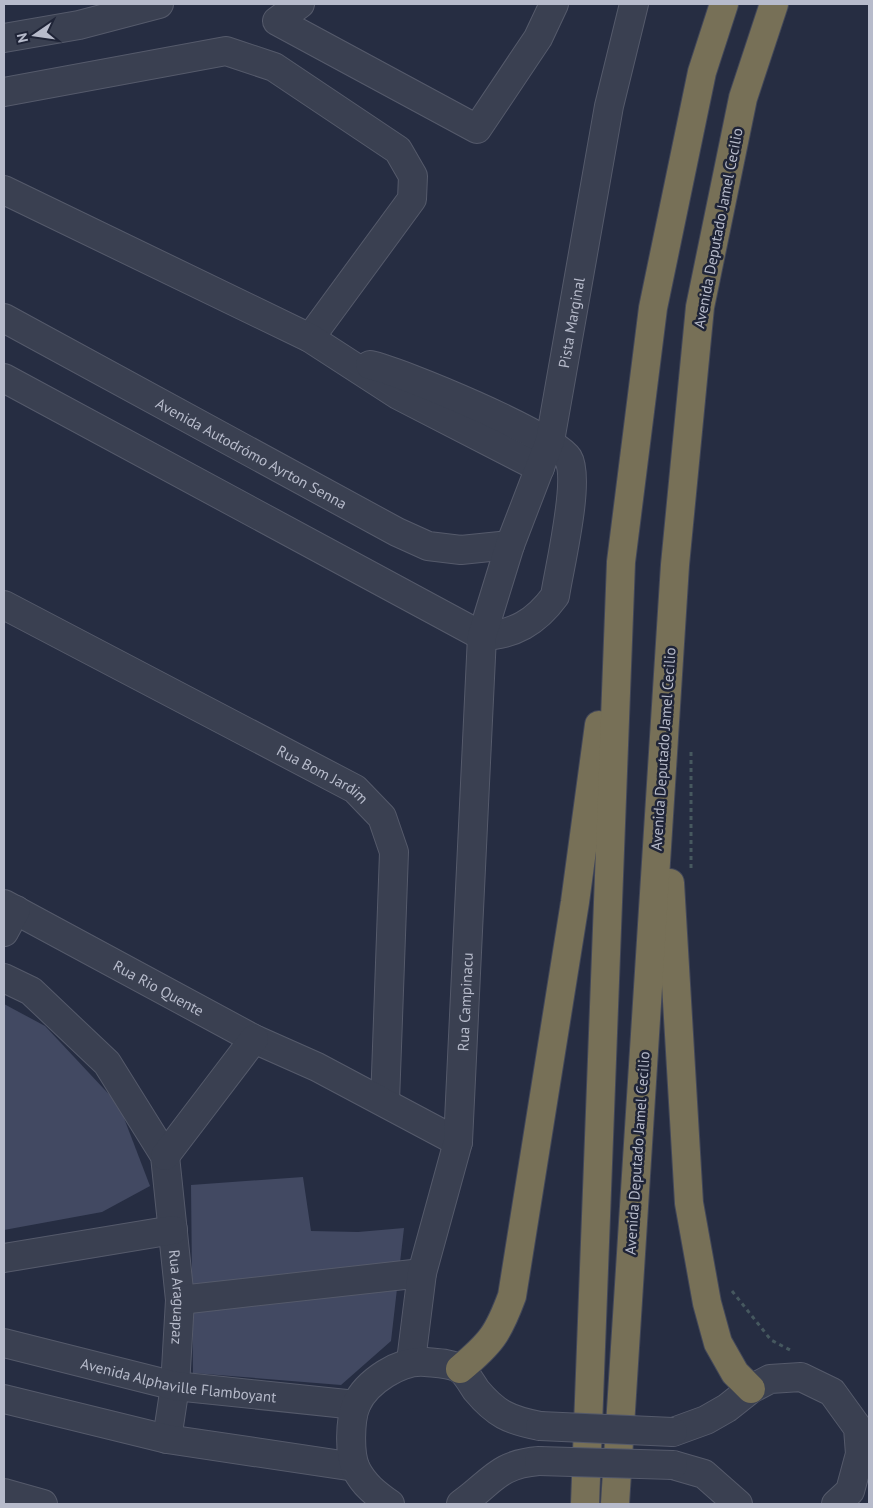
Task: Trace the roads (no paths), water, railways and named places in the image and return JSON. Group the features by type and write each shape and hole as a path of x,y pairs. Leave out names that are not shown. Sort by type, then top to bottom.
{"highway":[{"path":"460,1369 491,1340 501,1325 512,1296 575,902 653,308 702,72 724,4"},
{"name":"Avenida Deputado Jamel Cecilio","path":"615,1504 675,565 700,307 743,98 774,4"},
{"path":"585,1504 621,562"},
{"path":"675,565 670,898 689,1203 707,1303 718,1342 735,1373 751,1389"}],"street":[{"path":"4,38 78,25 159,4"},
{"path":"300,4 277,21 477,129 538,38 554,4"},
{"name":"Pista Marginal","path":"482,636 510,545 550,441 609,106 634,4"},
{"path":"4,92 226,51 274,67 398,150 413,176 412,199 310,338"},
{"path":"4,190 310,338 348,361 378,367 443,405 540,468"},
{"name":"Avenida Autodrómo Ayrton Senna","path":"4,318 397,532 428,546 461,550 510,545"},
{"path":"4,378 482,636 496,636 523,627 546,609 555,596 574,482 568,458 550,441 443,405"},
{"name":"Rua Bom Jardim","path":"4,605 354,789 382,817 394,852 386,1102"},
{"name":"Rua Campinacu","path":"411,1361 422,1273 458,1142 482,636"},
{"name":"Rua Rio Quente","path":"8,916 254,1039 318,1066 458,1142"},
{"name":"Rua Araguapaz","path":"4,978 31,991 107,1063 165,1156 180,1300 175,1386 167,1439"},
{"path":"165,1156 254,1039"},
{"path":"4,1258 173,1230"},
{"path":"180,1300 422,1273"},
{"name":"Avenida Alphaville Flamboyant","path":"4,1343 175,1386 356,1405"},
{"path":"390,1504 370,1490 355,1467 350,1438 356,1405 371,1386 390,1369 411,1361 441,1364 460,1369 487,1403 501,1415 516,1422 540,1426 673,1432 706,1420 727,1408 751,1389 770,1379 801,1377 832,1392 864,1429 852,1494"},
{"path":"4,1399 167,1439 355,1467"},
{"path":"461,1504 482,1489 503,1469 520,1462 539,1461 673,1465 704,1474 738,1504"},
{"path":"4,1494 43,1504"}]}
